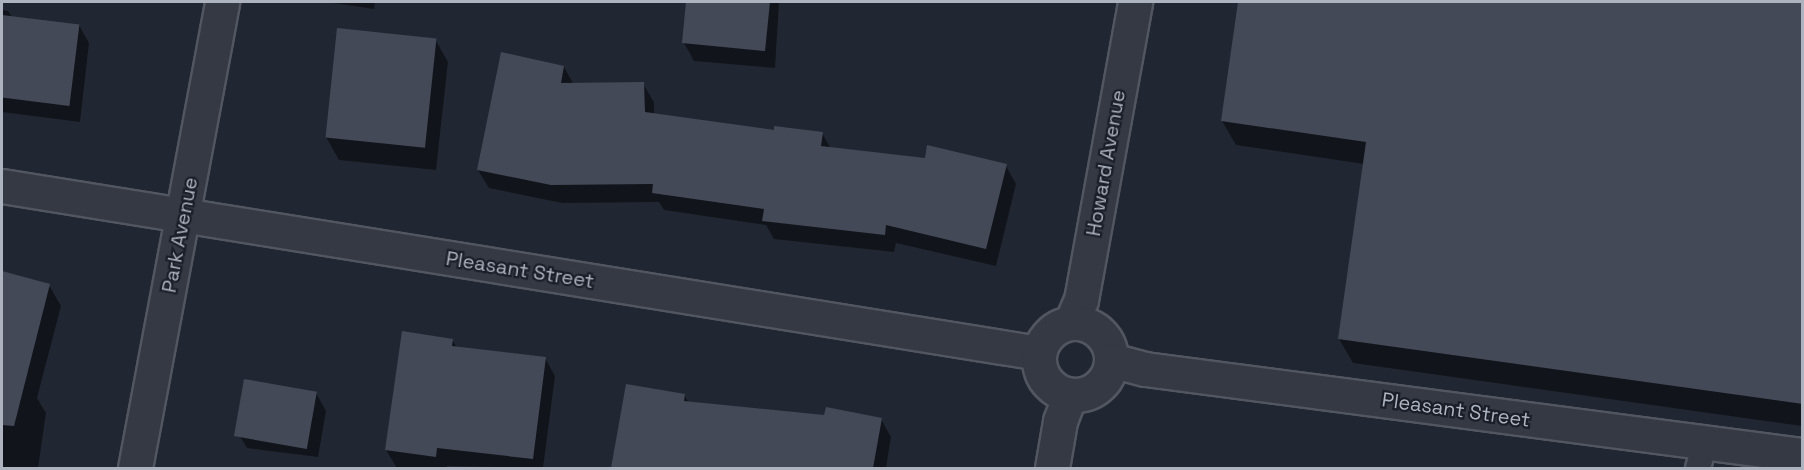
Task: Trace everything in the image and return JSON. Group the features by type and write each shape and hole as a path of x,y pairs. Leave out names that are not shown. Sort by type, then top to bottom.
{"street":[{"name":"Park Avenue","path":"135,468 184,216 222,2"},
{"name":"Howard Avenue","path":"1071,323 1082,300 1129,2"},
{"name":"Pleasant Street","path":"2,186 1040,353"},
{"path":"1071,323 1094,329 1103,337 1109,348 1111,360 1109,372 1103,383 1094,391 1070,395 1050,385 1039,365 1040,353 1050,333 1071,323"},
{"name":"Pleasant Street","path":"1111,360 1145,369 1702,455 1803,455"},
{"path":"1052,468 1060,422 1070,395"}],"building":[{"path":"686,2 770,2 765,51 682,43"},
{"path":"1238,2 1803,2 1803,404 1338,339 1366,142 1221,121"},
{"path":"2,15 79,25 69,106 2,98"},
{"path":"337,28 436,38 425,148 326,137"},
{"path":"501,52 564,66 561,83 644,82 645,112 774,130 774,126 823,132 821,146 925,158 927,145 1007,164 986,249 886,225 885,235 762,221 764,209 652,193 653,184 551,185 477,170"},
{"path":"2,271 50,284 14,426 2,425"},
{"path":"402,331 453,339 452,346 546,357 533,459 437,448 436,457 385,450"},
{"path":"244,379 317,392 307,449 234,436"},
{"path":"626,384 685,394 684,401 824,415 826,407 882,418 873,468 611,468"}]}
